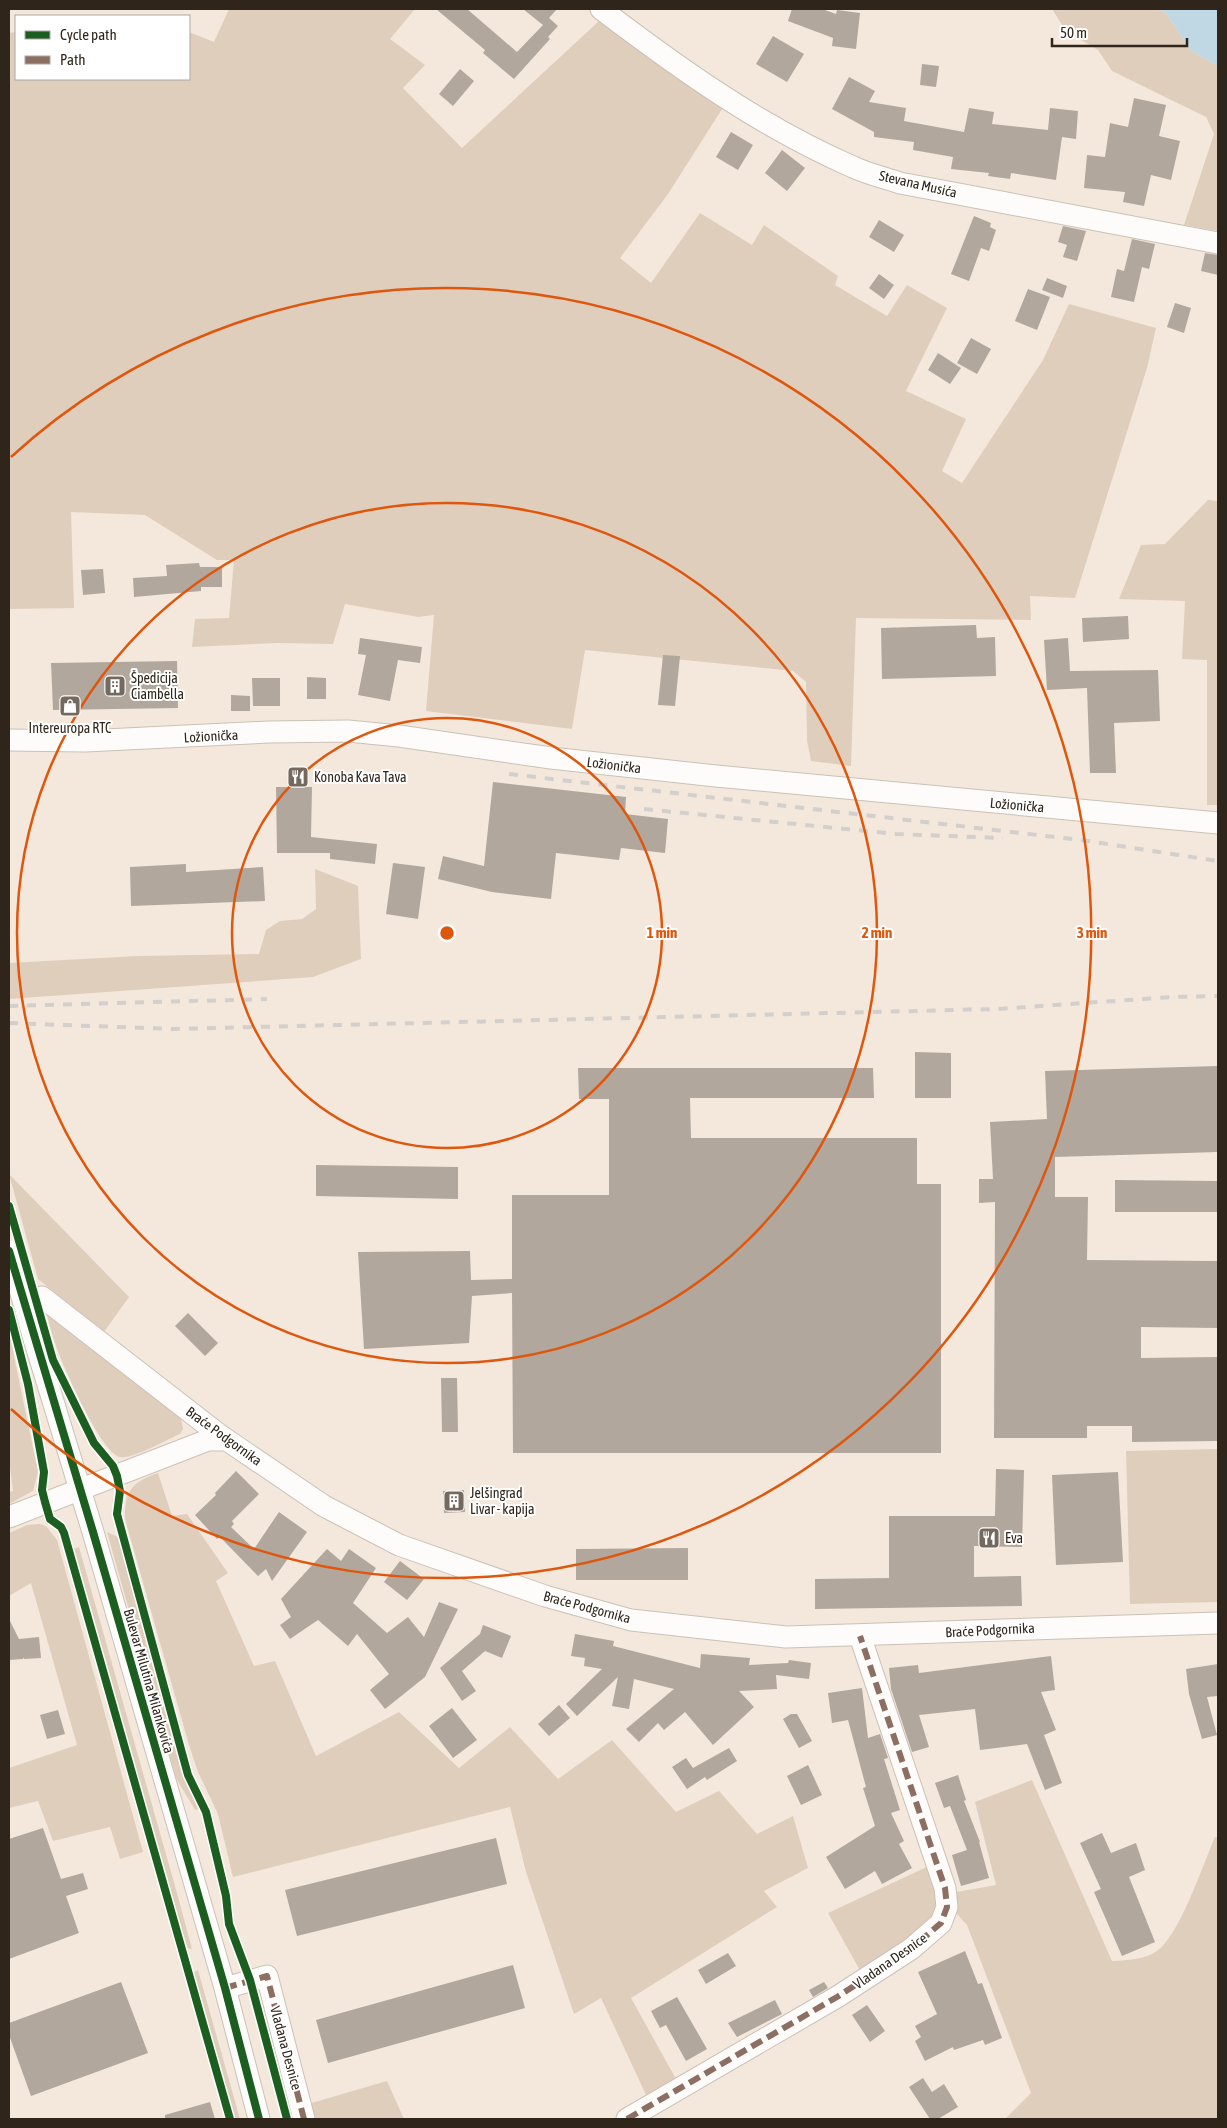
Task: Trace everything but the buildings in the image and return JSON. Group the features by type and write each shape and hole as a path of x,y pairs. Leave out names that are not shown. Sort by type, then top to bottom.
{"street":[{"name":"Stevana Musića","path":"601,9 674,64 731,102 854,168 900,183 1218,243"},
{"name":"Ložionička","path":"9,740 85,741 269,732 348,731 399,736 551,758 716,776 1218,823"},
{"name":"Bulevar Milutina Milankovića","path":"9,1251 225,1988 259,2119"},
{"name":"Braće Podgornika","path":"42,1297 227,1440 324,1506 399,1545 545,1596 630,1620 786,1636 860,1636 1106,1624 1218,1622"},
{"path":"9,1517 208,1440 227,1440"},
{"name":"Vladana Desnice","path":"627,2119 837,1997 911,1949 941,1923 947,1907 945,1888 860,1636"},
{"name":"Vladana Desnice","path":"225,1988 267,1976 304,2119"}],"shaded area":[{"path":"229,9 415,9 390,39 425,65 403,88 462,148 599,21 724,106 668,194 620,258 651,283 700,213 752,245 764,225 838,276 835,285 887,316 907,285 947,308 906,391 966,419 942,471 962,483 1043,360 1069,304 1156,328 1147,368 1075,598 1030,596 1031,620 856,618 851,766 811,761 807,741 806,682 793,671 585,650 572,729 426,711 434,615 418,617 345,604 333,644 278,643 192,647 195,619 229,618 234,560 217,560 145,515 71,512 74,608 9,609 9,33 15,32 15,80 190,80 190,32 214,42"},
{"path":"1052,9 1156,9 1166,13 1191,51 1218,66 1218,231 1184,225 1214,134 1206,117 1112,71 1098,50 1066,31"},
{"path":"1208,500 1218,501 1218,805 1207,805 1207,660 1182,659 1185,601 1119,599 1141,545 1165,544"},
{"path":"315,869 358,886 361,959 313,977 9,999 9,963 138,956 259,954 266,930 280,921 302,919 316,909"},
{"path":"9,1174 129,1297 104,1332 38,1279"},
{"path":"45,1306 181,1419 183,1429 180,1434 125,1457 120,1457 112,1452 93,1425 74,1389 54,1341"},
{"path":"9,1332 38,1472 33,1491 9,1504 9,1492 13,1491 9,1458"},
{"path":"1218,1449 1218,1602 1130,1604 1126,1451"},
{"path":"158,1473 172,1516 187,1514 228,1573 216,1581 254,1666 275,1661 316,1756 399,1712 459,1768 510,1727 558,1779 612,1740 676,1812 719,1791 757,1834 793,1816 808,1868 764,1891 777,1907 631,1998 676,2079 646,2095 601,1998 574,2014 526,1872 510,1807 233,1877 218,1814 198,1772 189,1745 125,1519 126,1501 132,1488 142,1480"},
{"path":"40,1524 46,1526 57,1540 143,1852 120,1859 110,1827 53,1841 38,1801 9,1808 9,1768 77,1745 31,1583 9,1596 9,1533 27,1525"},
{"path":"107,1532 118,1537 185,1775 202,1808 195,1810 176,1778"},
{"path":"79,1547 192,1949 182,1947 71,1550"},
{"path":"1032,1780 1112,1961 1147,1956 1157,1951 1166,1943 1182,1915 1215,1837 1218,1837 1218,2119 1005,2119 1031,2093 967,1925 957,1914 951,1893 996,1885 975,1802"},
{"path":"931,1865 939,1894 934,1919 862,1974 828,1913"},
{"path":"198,1970 240,2119 232,2119 190,1974"},
{"path":"387,2081 404,2119 313,2119 308,2104"}],"water":[{"path":"1156,9 1218,9 1218,66 1191,51 1166,13"}],"railway":[{"path":"509,774 1081,840 1218,861"},
{"path":"644,809 896,834 1003,838"},
{"path":"9,1023 173,1029 997,1009 1172,997 1218,996"},
{"path":"9,1006 267,999"}],"marked path":[{"path":"627,2119 837,1997 911,1949 941,1923 947,1907 945,1888 860,1636"},
{"path":"225,1988 267,1976 304,2119"}],"cycle path":[{"path":"9,1206 53,1360 94,1443 113,1466 117,1476 120,1491 117,1514 188,1775 206,1812 226,1896 229,1924 250,1980 287,2119"},
{"path":"9,1251 93,1532 225,1988 259,2119"},
{"path":"9,1310 28,1384 44,1472 42,1490 45,1502 50,1519 61,1527 64,1533 230,2119"}],"place":[{"name":"Špedicija Ciambella","path":"115,686"},
{"name":"Intereuropa RTC","path":"70,706"},
{"name":"Konoba Kava Tava","path":"298,777"},
{"name":"Jelšingrad Livar - kapija","path":"454,1501"},
{"name":"Eva","path":"989,1538"}]}
